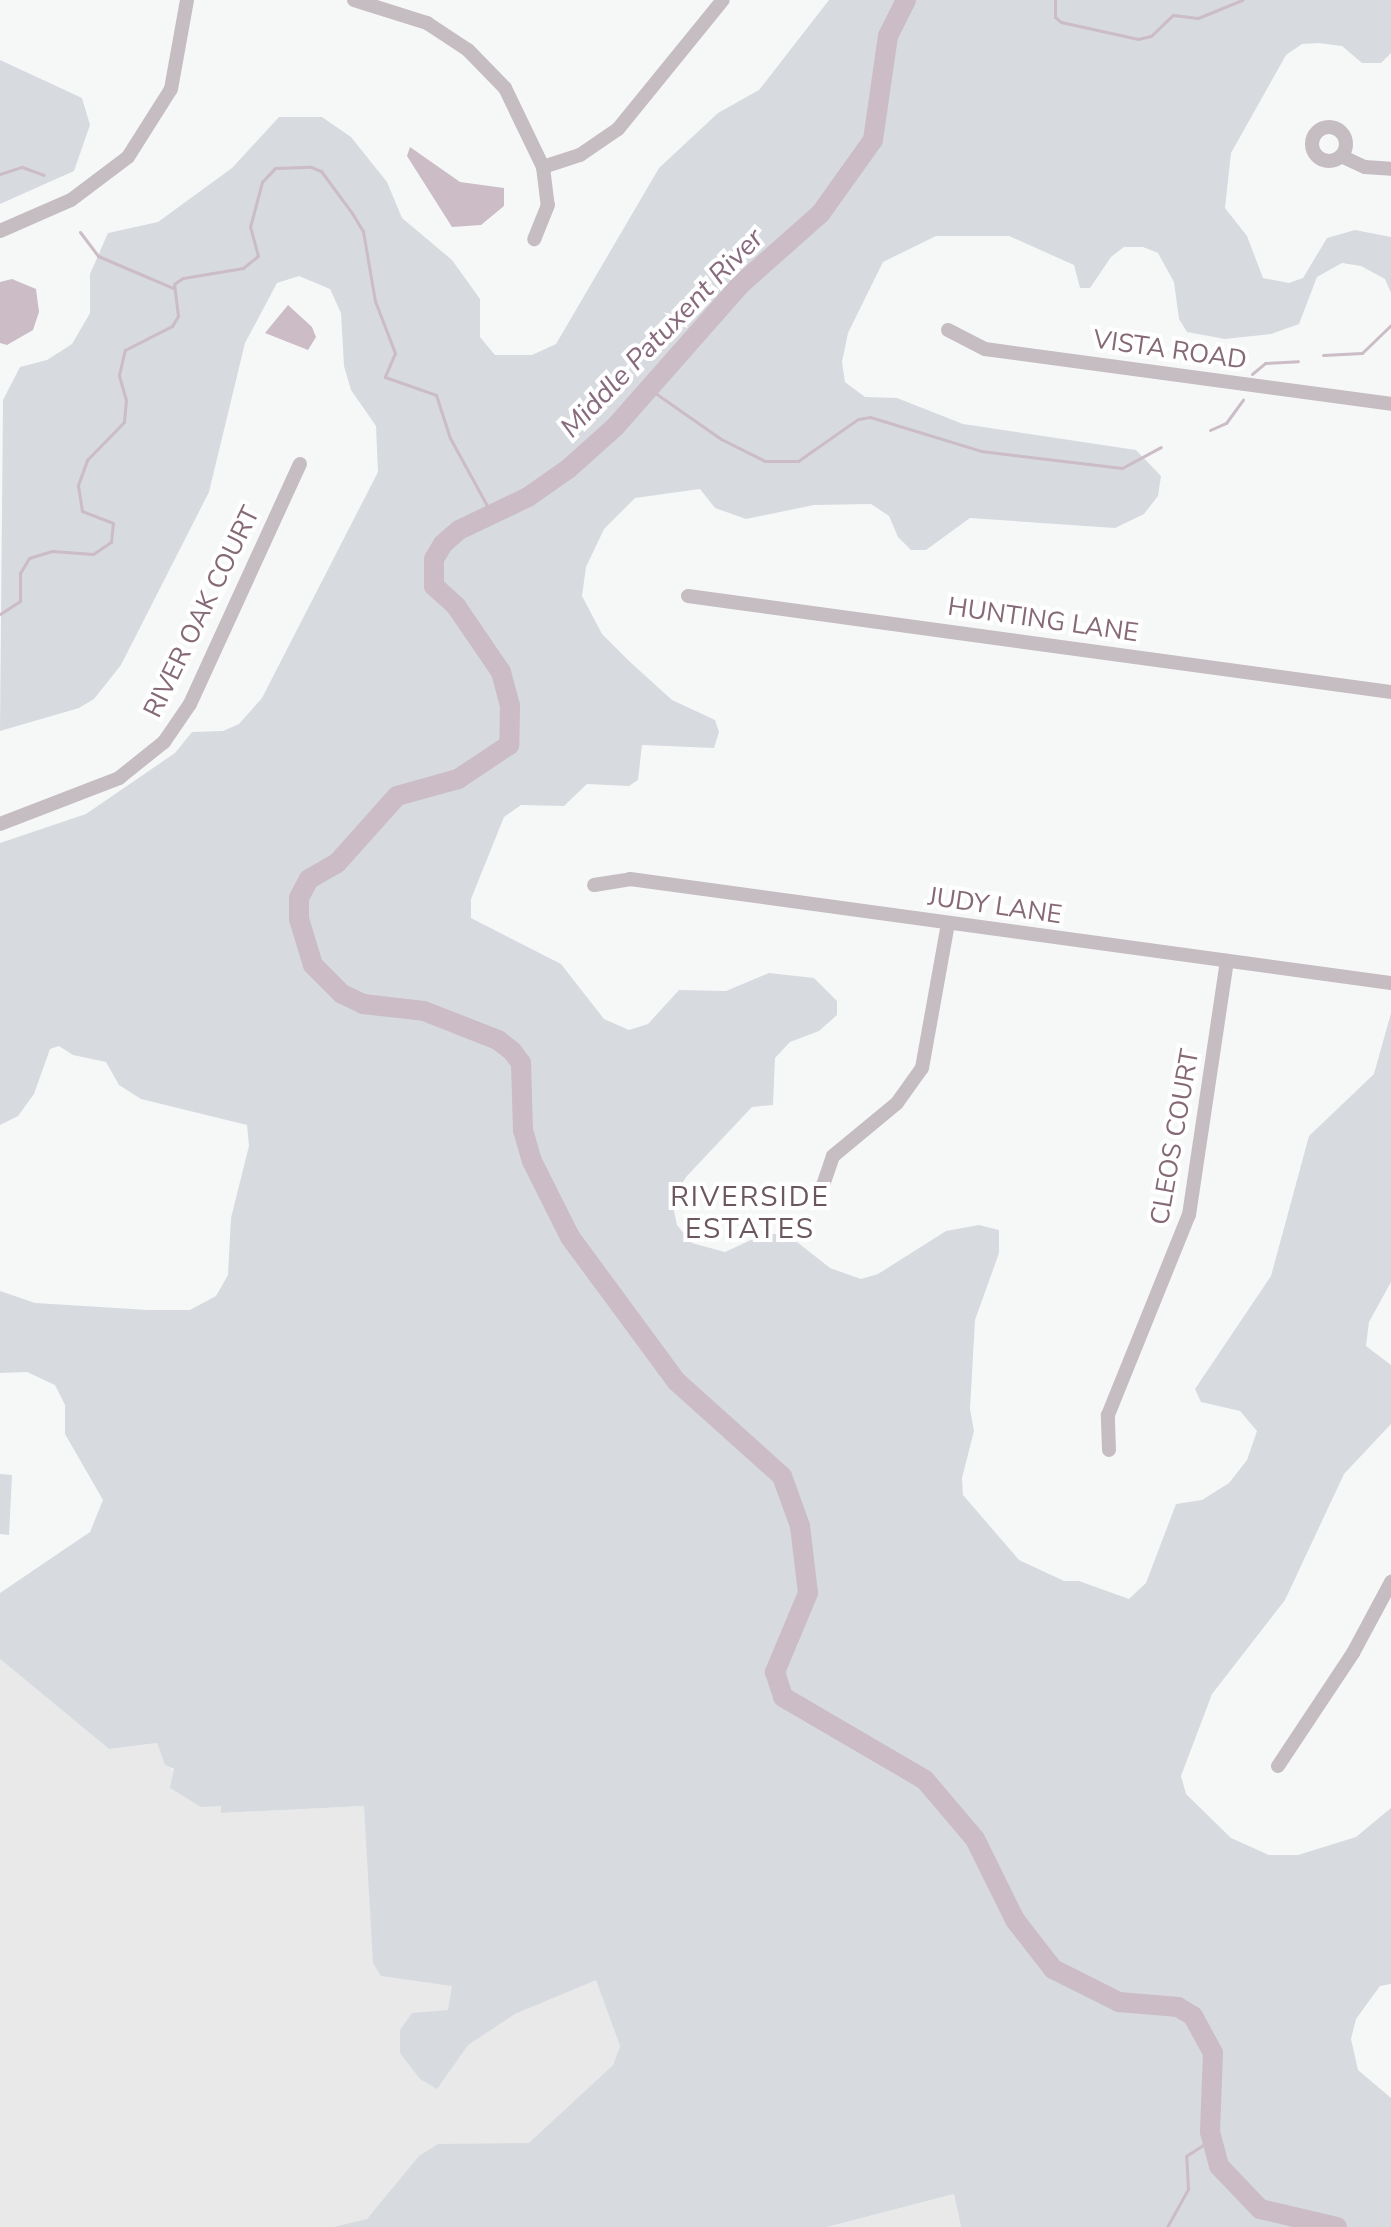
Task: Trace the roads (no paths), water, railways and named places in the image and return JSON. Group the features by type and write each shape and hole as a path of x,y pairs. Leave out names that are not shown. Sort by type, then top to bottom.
{"street":[{"path":"0,231 92,187 136,148 171,89 187,0"},
{"path":"354,0 415,17 468,50 520,110 543,167 548,205 534,239"},
{"path":"543,167 580,155 618,129 723,0"},
{"path":"1341,156 1365,167 1391,169"},
{"name":"VISTA ROAD","path":"948,330 985,349 1391,404"},
{"name":"RIVER OAK COURT","path":"0,824 119,778 164,742 190,704 300,464"},
{"name":"HUNTING LANE","path":"688,596 1391,692"},
{"name":"JUDY LANE","path":"594,885 630,879 1391,983"},
{"path":"820,1194 833,1156 897,1103 922,1068 948,923"},
{"name":"CLEOS COURT","path":"1109,1450 1108,1415 1169,1275 1189,1215 1227,961"},
{"path":"1278,1766 1353,1653 1391,1582"}],"waterway":[{"name":"Middle Patuxent River","path":"906,0 888,36 873,140 821,213 741,284 615,427 568,469 528,497 459,530 443,544 434,559 434,586 456,606 501,672 510,706 509,745 458,779 397,796 337,863 309,879 299,898 299,919 313,965 342,994 363,1004 424,1011 498,1040 512,1051 521,1063 523,1130 532,1161 570,1237 676,1381 782,1476 800,1526 808,1593 775,1672 783,1697 925,1780 975,1839 1015,1920 1053,1969 1119,2002 1178,2007 1193,2016 1213,2053 1210,2132 1219,2166 1260,2209 1337,2227"},
{"path":"1055,0 1055,17 1061,22 1138,39 1151,36 1173,15 1198,18 1242,0"},
{"path":"0,174 22,167 44,175"},
{"path":"0,614 20,601 20,573 29,558 52,551 93,554 111,542 113,523 82,511 78,485 87,460 124,422 126,400 119,375 125,350 172,326 178,316 174,284 183,278 243,268 258,256 250,227 262,182 275,168 311,167 321,171 352,213 363,231 375,301 395,353 385,377 436,395 450,438 491,513"},
{"path":"80,232 98,256 173,288"},
{"path":"1323,355 1362,353 1391,325"},
{"path":"1252,374 1265,363 1298,361"},
{"path":"648,388 721,439 765,461 798,461 858,419 870,417 981,451 1122,468 1161,447"},
{"path":"1210,430 1226,423 1243,400"},
{"path":"1167,2227 1188,2189 1186,2156 1211,2140"}],"district":[{"name":"RIVERSIDE ESTATES","path":"750,1213"}]}
